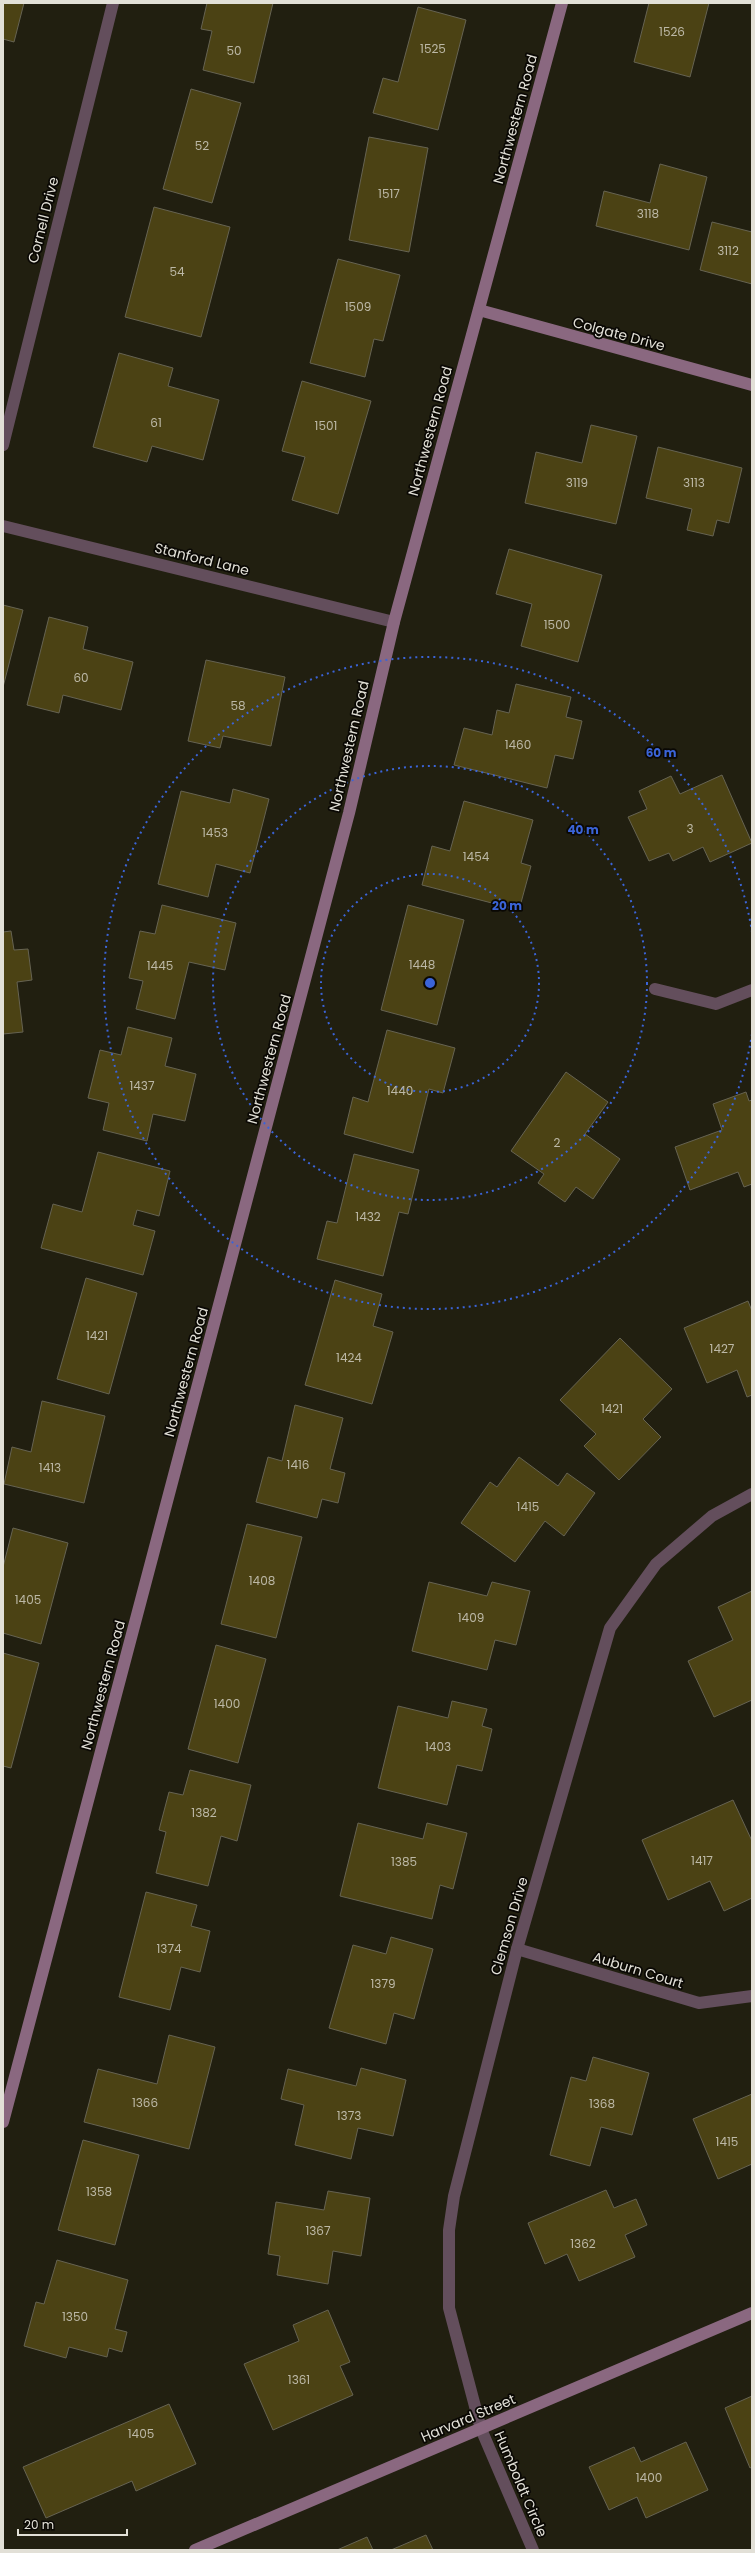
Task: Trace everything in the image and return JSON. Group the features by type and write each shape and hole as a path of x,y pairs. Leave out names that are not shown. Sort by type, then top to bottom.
{"street":[{"name":"Cornell Drive","path":"3,445 113,3"},
{"name":"Northwestern Road","path":"3,2122 349,813 394,622 562,3"},
{"name":"Colgate Drive","path":"479,310 752,385"},
{"name":"Stanford Lane","path":"3,526 394,622"},
{"path":"655,989 716,1004 752,990"},
{"name":"Clemson Drive","path":"481,2429 449,2308 450,2230 454,2196 517,1949 610,1628 656,1564 712,1516 752,1494"},
{"name":"Auburn Court","path":"517,1949 699,2003 752,1996"},
{"name":"Harvard Street","path":"195,2550 752,2313"},
{"name":"Humboldt Circle","path":"481,2429 533,2550"}],"building":[{"path":"3,3 24,3 14,42 3,39"},
{"path":"207,3 273,3 254,83 203,70 212,31 201,29"},
{"path":"649,3 709,3 690,77 634,62"},
{"path":"418,7 466,20 438,130 373,113 383,78 398,82"},
{"path":"191,89 241,103 212,203 163,189"},
{"path":"369,137 428,148 409,252 349,240"},
{"path":"660,164 707,177 689,250 596,226 604,191 650,203"},
{"path":"154,207 230,227 201,337 125,317"},
{"path":"712,222 752,232 752,284 700,270"},
{"path":"338,259 400,275 383,341 374,339 365,377 310,363"},
{"path":"119,353 173,368 168,386 219,400 203,460 152,446 147,462 93,447"},
{"path":"302,381 371,401 338,514 292,500 305,457 282,451"},
{"path":"591,425 637,436 616,524 525,503 536,452 582,463"},
{"path":"658,447 742,468 729,523 717,520 713,536 687,530 692,509 646,498"},
{"path":"509,549 602,575 578,662 521,646 532,604 496,594"},
{"path":"3,605 23,610 3,687"},
{"path":"49,617 88,627 83,649 133,662 121,710 63,695 59,713 27,705"},
{"path":"206,660 285,677 271,746 223,736 220,748 188,741"},
{"path":"516,684 571,697 566,717 582,721 573,759 555,755 547,788 454,765 464,728 492,735 497,710 509,713"},
{"path":"722,775 752,843 710,862 703,847 673,861 669,853 649,861 628,817 647,809 639,791 671,776 680,794"},
{"path":"233,789 269,799 250,873 216,864 208,897 158,884 181,791 230,803"},
{"path":"464,801 533,820 521,863 531,866 519,910 422,885 432,846 450,851"},
{"path":"162,905 236,923 225,970 189,962 175,1019 136,1009 143,981 129,978 140,931 155,934"},
{"path":"408,905 464,920 437,1025 381,1010"},
{"path":"11,931 14,950 28,949 32,980 17,982 23,1032 3,1034 3,932"},
{"path":"128,1027 172,1038 165,1066 196,1074 185,1121 153,1114 147,1141 103,1130 109,1103 88,1098 100,1050 121,1055"},
{"path":"387,1030 455,1048 443,1093 429,1089 413,1153 344,1134 353,1097 368,1102"},
{"path":"566,1072 608,1102 585,1134 620,1159 593,1199 576,1187 565,1202 538,1183 544,1174 511,1151"},
{"path":"746,1092 749,1101 752,1100 752,1184 744,1187 738,1172 690,1190 675,1147 722,1130 713,1104"},
{"path":"98,1152 170,1171 159,1216 137,1210 133,1225 155,1231 143,1275 41,1248 53,1204 82,1212"},
{"path":"354,1154 419,1170 408,1214 399,1212 383,1276 317,1259 327,1221 337,1223"},
{"path":"86,1278 137,1293 109,1394 57,1379"},
{"path":"335,1280 382,1294 373,1326 393,1332 372,1404 305,1385"},
{"path":"748,1301 752,1311 752,1395 747,1397 737,1370 707,1383 684,1328"},
{"path":"620,1338 672,1389 643,1419 661,1437 619,1480 584,1446 596,1434 560,1400"},
{"path":"42,1401 105,1416 84,1503 4,1484 12,1447 31,1452"},
{"path":"295,1405 343,1418 330,1469 345,1473 338,1503 322,1499 317,1518 256,1502 268,1457 282,1461"},
{"path":"519,1457 558,1486 567,1473 595,1493 564,1536 545,1521 515,1562 461,1523 490,1482 497,1487"},
{"path":"247,1524 302,1537 276,1638 221,1624"},
{"path":"13,1528 68,1543 41,1644 3,1633 3,1567"},
{"path":"429,1582 487,1596 492,1582 530,1591 516,1645 495,1640 487,1670 412,1651"},
{"path":"752,1591 752,1700 714,1717 688,1661 733,1640 718,1607"},
{"path":"216,1645 266,1659 238,1763 188,1749"},
{"path":"3,1653 39,1663 11,1768 3,1766"},
{"path":"452,1701 487,1709 482,1726 492,1729 482,1771 457,1765 447,1805 378,1788 398,1706 448,1718"},
{"path":"190,1770 251,1785 237,1841 221,1836 208,1886 156,1873 166,1832 159,1830 169,1792 183,1795"},
{"path":"733,1800 752,1841 752,1898 724,1911 710,1881 668,1900 642,1840"},
{"path":"358,1823 423,1839 427,1823 467,1833 453,1889 440,1885 432,1919 340,1896"},
{"path":"146,1892 197,1905 191,1926 210,1931 200,1972 181,1967 170,2010 119,1997"},
{"path":"391,1937 433,1949 414,2019 394,2013 386,2044 329,2028 353,1945 386,1954"},
{"path":"169,2035 215,2047 189,2149 84,2122 98,2069 157,2084"},
{"path":"593,2057 649,2073 632,2135 601,2127 590,2166 550,2155 571,2077 586,2081"},
{"path":"361,2068 406,2080 393,2136 358,2128 351,2159 295,2145 304,2105 281,2099 288,2069 356,2086"},
{"path":"752,2094 752,2164 718,2179 693,2119"},
{"path":"83,2140 139,2155 115,2245 58,2230"},
{"path":"606,2190 614,2208 636,2199 647,2225 625,2235 635,2257 579,2281 567,2254 545,2264 528,2223"},
{"path":"328,2191 370,2198 361,2256 333,2251 328,2284 277,2275 280,2256 268,2254 276,2202 324,2210"},
{"path":"57,2260 128,2280 115,2329 127,2332 122,2352 109,2348 107,2357 69,2347 66,2358 24,2346 36,2302 44,2304"},
{"path":"328,2310 350,2362 340,2366 353,2395 273,2430 244,2364 299,2341 293,2325"},
{"path":"752,2396 752,2467 750,2468 725,2408"},
{"path":"169,2404 196,2464 136,2491 132,2481 46,2518 23,2467"},
{"path":"686,2442 708,2490 646,2518 637,2497 609,2510 589,2467 634,2447 641,2462"},
{"path":"426,2535 433,2550 391,2550"},
{"path":"367,2537 373,2550 337,2550"}]}
